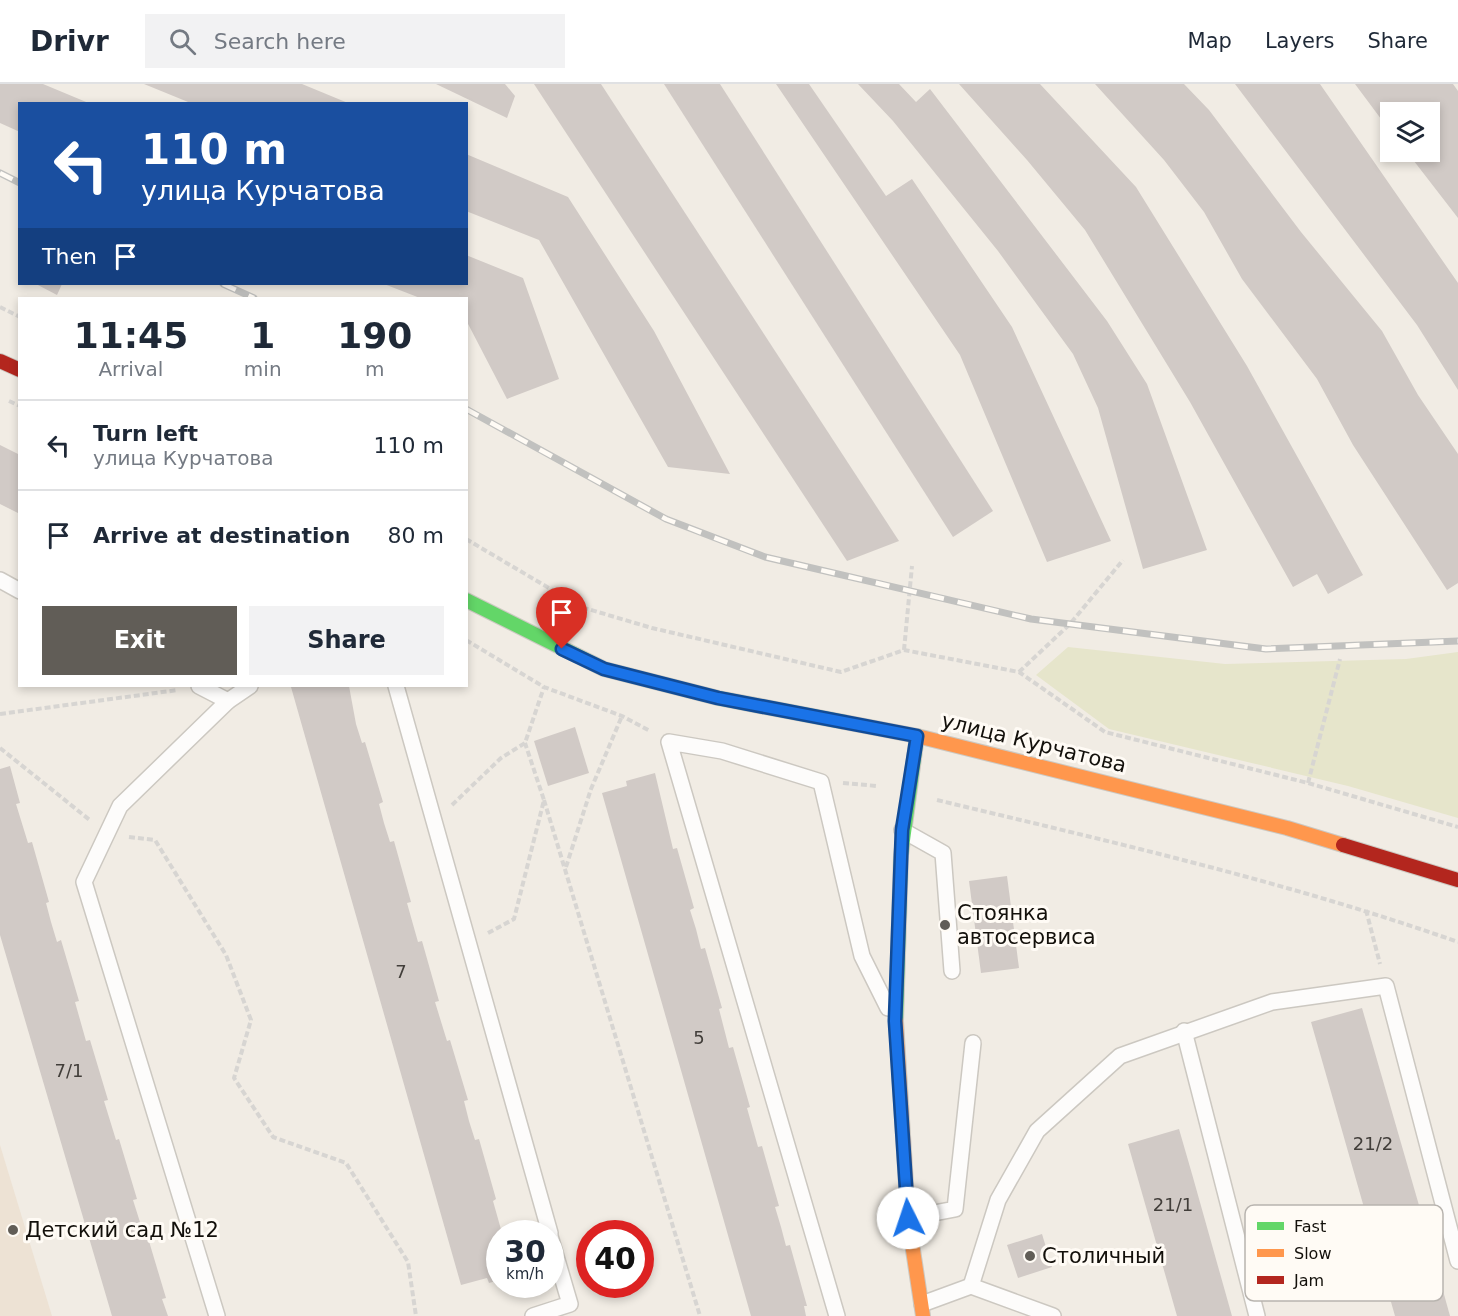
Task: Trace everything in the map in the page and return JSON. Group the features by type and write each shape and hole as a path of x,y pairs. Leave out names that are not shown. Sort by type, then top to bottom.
{"main road":[{"path":"0,361 18,369"},
{"name":"улица Курчатова","path":"468,601 604,669 718,698 917,736 1287,828 1458,880"},
{"path":"917,736 902,830 895,1021 908,1218 922,1310"}],"lane":[{"path":"0,580 18,590"},
{"path":"202,687 228,701"},
{"path":"217,1316 84,882 120,806 228,701 249,687"},
{"path":"396,687 546,1220"},
{"path":"837,1316 669,742 722,751 822,782 862,956 895,1021"},
{"path":"902,830 943,853 952,971"},
{"path":"971,1287 998,1200 1037,1131 1120,1056 1184,1031 1272,1002 1386,986 1458,1261"},
{"path":"1184,1031 1245,1269"},
{"path":"908,1218 955,1209 973,1043"},
{"path":"533,1316 570,1304 564,1283"},
{"path":"922,1310 971,1287 1053,1316"},
{"path":"1253,1301 1257,1316"}],"path":[{"path":"0,307 18,317"},
{"path":"468,540 581,607 652,628 841,672 904,650 1019,672 1105,732 1308,783 1458,827"},
{"path":"1019,672 1070,624 1123,560"},
{"path":"904,650 912,566"},
{"path":"468,641 544,687 622,716 669,742"},
{"path":"1308,783 1340,659"},
{"path":"0,714 193,687"},
{"path":"544,687 525,743 566,868 700,1316"},
{"path":"566,868 591,789 622,716"},
{"path":"434,822 501,758 525,743"},
{"path":"0,748 107,834 155,840 226,955 251,1020 234,1078 273,1137 346,1163 408,1262 416,1316"},
{"path":"863,783 1135,847 1366,910 1458,942"},
{"path":"468,944 514,919 544,800"},
{"path":"1366,910 1379,959"}],"shaded area":[{"name":"Детский сад №12","path":"0,1145 52,1316 0,1316"}],"green space":[{"path":"1068,647 1225,664 1406,659 1458,652 1458,818 1348,786 1109,729 1036,675"}],"building":[{"path":"0,84 43,84 86,102 18,102 18,131 0,123"},
{"path":"144,84 302,84 346,102 188,102"},
{"path":"436,84 505,84 515,96 507,118"},
{"path":"534,84 601,84 899,541 847,561"},
{"path":"664,84 720,84 993,511 953,537"},
{"path":"776,84 809,84 886,196 912,179 1012,327 1111,541 1047,562 960,355"},
{"path":"858,84 899,84 916,102 930,89 1107,321 1147,384 1207,550 1143,569 1098,408 1073,354 998,251 893,121"},
{"path":"959,84 1040,84 1136,187 1247,366 1363,575 1328,594 1317,574 1293,587 1190,402 1085,230 1027,160"},
{"path":"1095,84 1184,84 1209,110 1301,232 1382,331 1418,395 1458,454 1458,583 1447,590 1353,445 1317,379 1242,279 1204,212 1164,160"},
{"path":"1235,84 1320,84 1458,283 1458,390 1417,325"},
{"path":"1355,84 1453,84 1458,91 1458,218 1415,162 1440,162 1440,102 1380,102 1380,118"},
{"path":"468,155 568,197 654,331 730,474 668,467 539,240 468,212"},
{"path":"468,256 523,278 559,379 507,399 468,324 468,297 417,297 387,285 468,285"},
{"path":"38,285 62,285 57,295"},
{"path":"0,445 18,454 18,513 0,504"},
{"path":"291,687 349,687 356,724 362,743 365,742 383,802 379,804 384,823 390,842 394,841 411,902 407,903 418,942 422,941 439,1001 435,1002 447,1041 450,1040 468,1100 464,1101 469,1121 475,1140 479,1139 496,1199 493,1201 498,1220 486,1220 486,1278 461,1285"},
{"path":"575,727 589,773 548,786 534,741"},
{"path":"10,766 20,803 16,804 28,843 32,842 49,902 46,903 51,922 57,942 61,940 79,1001 75,1002 86,1041 90,1040 108,1100 104,1101 116,1140 119,1139 137,1199 133,1200 145,1239 148,1238 166,1298 162,1299 168,1316 112,1316 0,935 0,769"},
{"path":"655,773 673,849 677,848 694,908 690,910 701,949 705,948 722,1008 719,1009 729,1048 733,1047 750,1107 747,1108 758,1147 762,1146 779,1206 775,1207 786,1246 790,1245 807,1306 804,1306 806,1316 751,1316 602,793 627,786 626,781"},
{"path":"1007,876 1019,968 981,973 969,881"},
{"path":"1362,1008 1419,1205 1363,1205 1311,1022"},
{"path":"1179,1129 1232,1316 1177,1316 1128,1144"},
{"name":"Столичный","path":"1042,1234 1052,1267 1018,1278 1007,1245"},
{"path":"1443,1291 1450,1316 1395,1316 1391,1301 1443,1301"}],"railway":[{"path":"0,173 18,182"},
{"path":"225,285 252,297"},
{"path":"468,410 666,519 765,557 1031,619 1266,649 1458,641"}],"traffic: fast":[{"path":"468,601 604,669 718,698 844,722"},
{"path":"896,1021 901,855 917,736"}],"traffic: slow":[{"path":"844,722 917,736 1287,828 1343,845"},
{"path":"896,1021 908,1217 923,1316"}],"traffic: jam":[{"path":"0,361 18,369"},
{"path":"1343,845 1458,880"}],"place":[{"name":"Стоянка автосервиса","path":"945,925"},
{"name":"Детский сад №12","path":"13,1230"},
{"name":"Столичный","path":"1030,1256"}],"route":[{"path":"562,649 604,669 718,698 917,736 902,830 895,1021 908,1218"}]}
